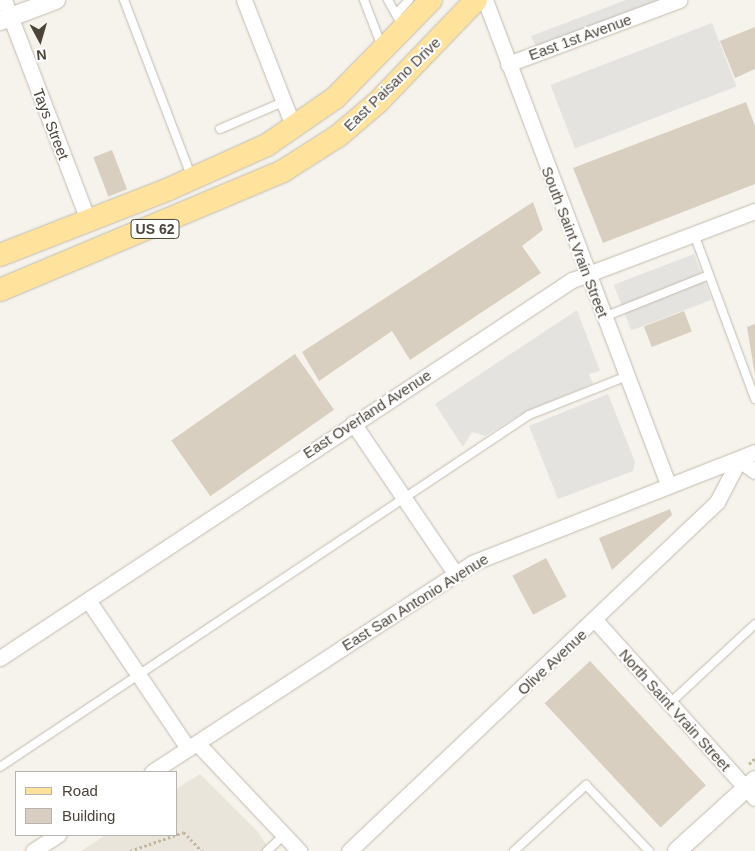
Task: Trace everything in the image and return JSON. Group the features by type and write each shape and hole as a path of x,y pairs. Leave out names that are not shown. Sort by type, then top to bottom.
{"main road":[{"name":"East Paisano Drive","path":"0,255 192,179 294,128 335,98 383,51 400,21 432,0"},
{"name":"East Paisano Drive","path":"0,290 283,172 338,136 378,102 476,0"}],"street":[{"name":"Tays Street","path":"4,0 5,19 88,220"},
{"path":"5,19 56,0"},
{"path":"244,0 294,128"},
{"name":"South Saint Vrain Street","path":"485,0 668,484"},
{"name":"East 1st Avenue","path":"508,64 679,0"},
{"name":"East Overland Avenue","path":"0,658 353,423 587,274 755,210"},
{"path":"353,423 455,573"},
{"name":"East San Antonio Avenue","path":"154,771 455,573 509,546 668,484 739,460 755,452"},
{"path":"739,460 755,472"},
{"name":"Olive Avenue","path":"349,851 596,621 717,502 739,460"},
{"path":"88,600 139,676 192,746 298,851"},
{"name":"North Saint Vrain Street","path":"596,621 670,703 752,789"},
{"path":"677,851 752,789"},
{"path":"33,851 56,836"}],"lane":[{"path":"124,0 192,179"},
{"path":"364,0 383,51"},
{"path":"388,0 400,21"},
{"path":"400,21 408,0"},
{"path":"220,129 283,102"},
{"path":"694,234 755,399"},
{"path":"604,317 709,275"},
{"path":"0,767 529,415 627,376"},
{"path":"670,703 755,624"},
{"path":"514,851 586,785 649,851"},
{"path":"267,851 283,836"}],"path":[{"path":"178,834 184,832 202,851"},
{"path":"130,851 173,836"}],"shaded area":[{"path":"626,0 658,0 536,47 531,36"},
{"path":"712,23 736,86 575,148 550,85"},
{"path":"694,254 712,300 631,331 614,285"},
{"path":"577,310 600,371 589,374 593,384 526,411 485,436 472,432 463,447 435,404"},
{"path":"608,394 635,462 633,471 558,499 529,426"},
{"path":"200,774 259,833 270,851 81,851 104,836 178,836 178,788"}],"building":[{"path":"755,27 755,69 735,78 720,41"},
{"path":"746,102 755,126 755,184 603,243 573,168"},
{"path":"112,150 127,189 108,196 93,157"},
{"path":"533,202 543,230 522,246 541,273 410,360 392,331 319,381 302,352"},
{"path":"684,311 692,332 652,347 644,326"},
{"path":"755,324 755,375 747,327"},
{"path":"295,354 334,410 210,496 171,441"},
{"path":"670,509 672,515 612,570 599,538"},
{"path":"546,558 567,597 533,615 512,576"},
{"path":"590,661 706,785 661,828 545,703"}]}
